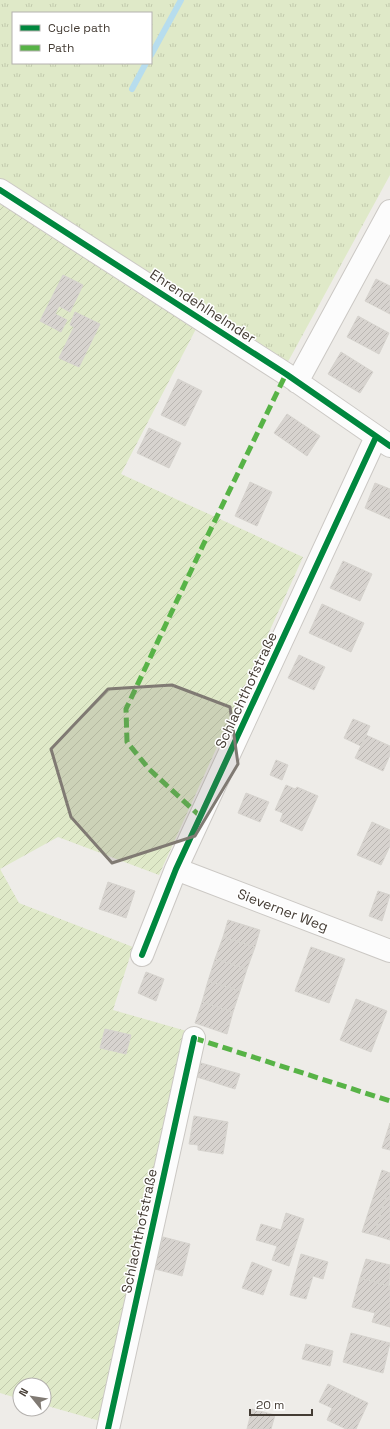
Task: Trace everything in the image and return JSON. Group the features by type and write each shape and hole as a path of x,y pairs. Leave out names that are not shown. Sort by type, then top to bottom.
{"street":[{"name":"Ehrendehlhelmder","path":"0,190 297,382 383,441"},
{"path":"297,382 390,211"},
{"name":"Schlachthofstraße","path":"142,955 176,870 383,441"},
{"name":"Sieverner Weg","path":"176,870 390,951"},
{"name":"Schlachthofstraße","path":"108,1429 194,1038"}],"highlighted area":[{"path":"172,685 230,707 238,764 195,836 112,863 71,817 51,749 108,689"}],"green space":[{"path":"0,0 390,0 390,175 278,380 0,185"},
{"path":"0,185 198,325 121,474 303,557 159,875 58,837 0,869"},
{"path":"0,869 19,903 133,947 113,1010 190,1032 100,1421 52,1407 52,1377 12,1377 12,1397 0,1393"}],"building":[{"path":"63,275 83,285 70,312 59,306 55,314 67,320 61,332 40,321"},
{"path":"376,279 390,286 390,314 365,301"},
{"path":"75,312 100,324 79,367 59,358 74,327 70,325"},
{"path":"358,316 389,333 379,354 347,337"},
{"path":"341,352 373,372 360,393 328,374"},
{"path":"178,379 202,391 185,426 161,415"},
{"path":"287,414 320,436 307,456 274,433"},
{"path":"149,428 181,443 169,468 137,453"},
{"path":"250,482 272,492 257,526 235,516"},
{"path":"375,483 390,489 390,519 365,508"},
{"path":"343,561 372,574 360,601 330,588"},
{"path":"322,604 364,623 351,652 309,633"},
{"path":"299,655 325,667 314,690 288,678"},
{"path":"353,719 370,726 361,746 344,738"},
{"path":"366,735 390,746 390,755 383,771 355,758"},
{"path":"276,760 288,765 282,780 270,775"},
{"path":"286,785 295,789 297,787 318,796 302,831 280,821 283,813 275,810"},
{"path":"246,793 269,802 260,822 238,813"},
{"path":"372,822 390,830 390,846 381,865 357,855"},
{"path":"108,882 135,891 126,918 99,909"},
{"path":"378,891 390,895 382,921 369,916"},
{"path":"228,920 260,930 255,947 223,937"},
{"path":"223,937 255,947 247,969 215,959"},
{"path":"311,947 345,959 329,1003 295,991"},
{"path":"215,959 247,969 240,991 208,981"},
{"path":"146,972 164,979 156,1001 138,993"},
{"path":"208,981 240,991 233,1012 202,1002"},
{"path":"356,999 387,1011 371,1052 340,1040"},
{"path":"202,1002 233,1012 227,1034 195,1023"},
{"path":"105,1029 131,1035 126,1054 100,1048"},
{"path":"201,1063 240,1074 235,1089 197,1077"},
{"path":"194,1116 228,1122 223,1154 198,1150 198,1145 189,1144"},
{"path":"390,1123 390,1150 382,1148"},
{"path":"382,1170 390,1173 390,1195 387,1194 374,1235 362,1232"},
{"path":"387,1194 390,1195 390,1240 374,1235"},
{"path":"286,1213 304,1219 289,1266 272,1260 277,1246 256,1240 261,1224 281,1230"},
{"path":"163,1237 190,1244 182,1276 155,1269"},
{"path":"301,1254 328,1262 323,1279 313,1276 306,1299 290,1295"},
{"path":"366,1259 390,1265 389,1286 360,1278"},
{"path":"252,1262 272,1270 263,1295 242,1288"},
{"path":"360,1278 390,1286 390,1327 372,1322 375,1313 352,1307"},
{"path":"351,1333 390,1343 383,1373 343,1362"},
{"path":"306,1344 333,1351 330,1366 302,1359"},
{"path":"328,1384 368,1403 356,1429 346,1429 327,1420 332,1408 319,1402"},
{"path":"252,1409 275,1415 271,1429 247,1429"}],"waterway":[{"path":"152,53 181,0"},
{"path":"132,89 145,64"}],"marked path":[{"path":"201,817 149,769 127,742 126,709 286,374"},
{"path":"194,1038 390,1101"}],"cycle path":[{"path":"0,190 286,374 390,446"},
{"path":"142,955 176,869 376,437"},
{"path":"108,1429 194,1038"}]}
